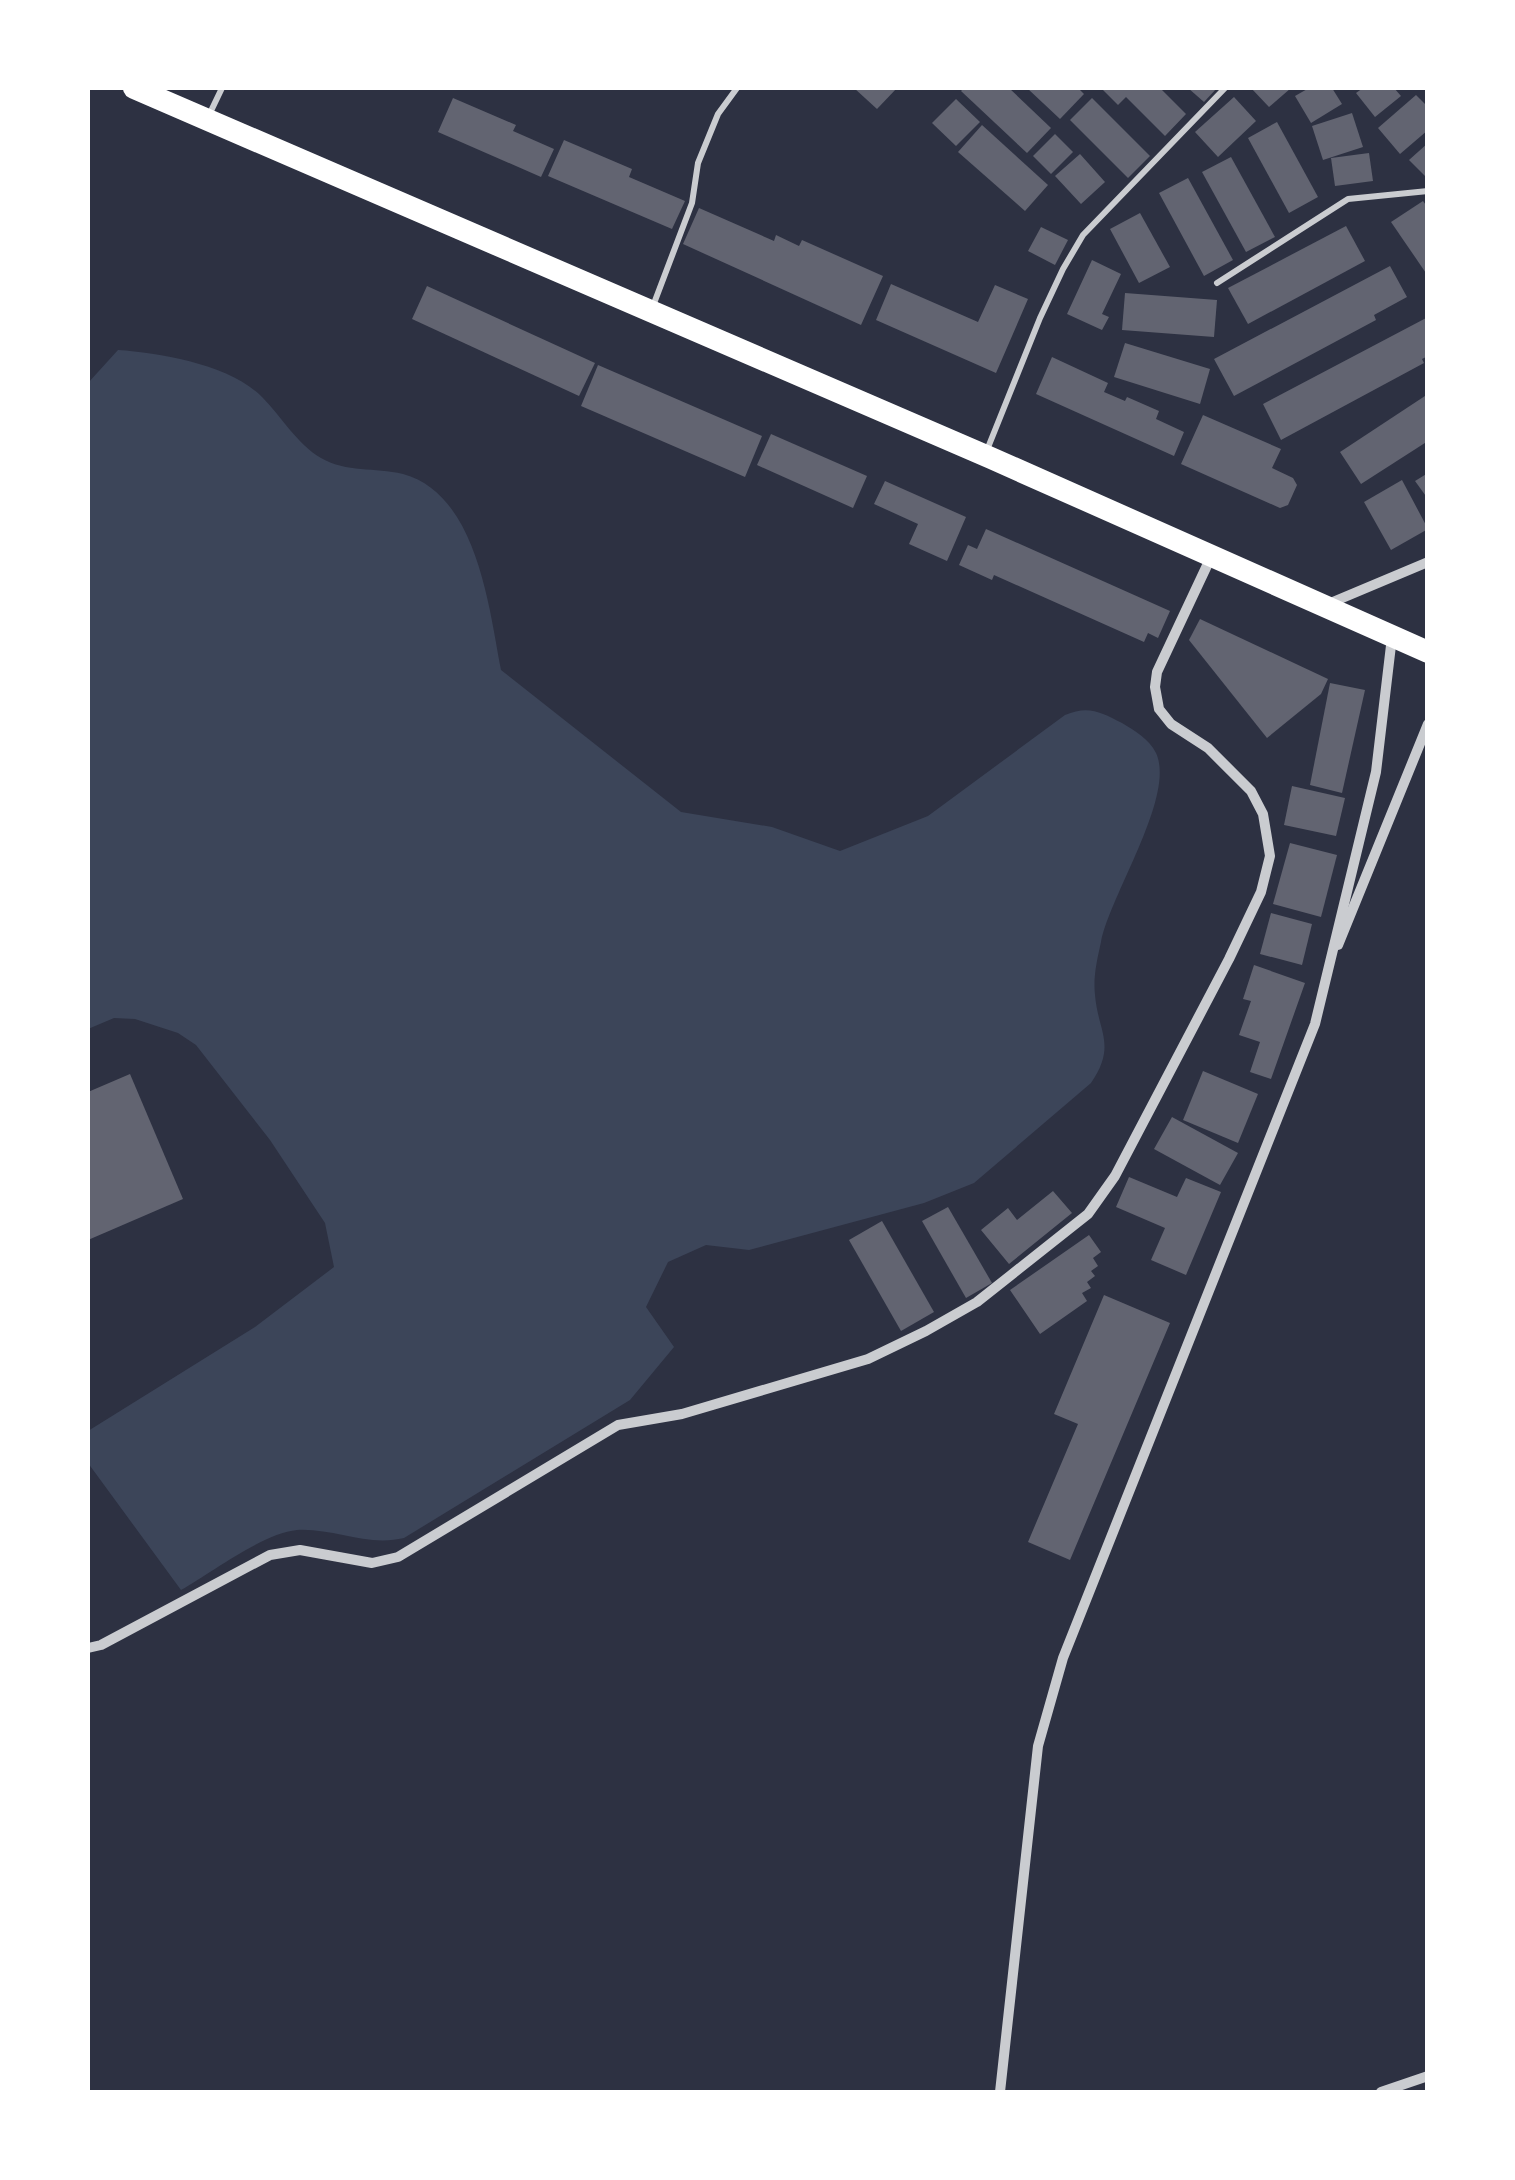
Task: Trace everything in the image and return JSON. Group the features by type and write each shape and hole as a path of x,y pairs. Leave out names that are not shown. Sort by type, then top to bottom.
{"highway":[{"path":"134,88 1411,645"}],"street":[{"path":"88,1648 101,1645 270,1555 300,1550 372,1563 398,1558 618,1426 682,1414 868,1359 977,1302 1088,1214 1116,1176 1229,959 1261,892 1270,856 1263,814 1251,791 1208,748 1171,724 1159,709 1156,672 1212,556"},
{"path":"1322,606 1428,562"},
{"path":"1000,2092 1036,1765 1048,1705 1063,1658 1316,1024 1376,772 1411,645"},
{"path":"1326,979 1428,724"},
{"path":"1382,2092 1428,2076"}],"lane":[{"path":"208,119 222,88"},
{"path":"651,312 692,202 698,163 718,114 737,88"},
{"path":"985,456 1040,318 1083,235 1225,88"},
{"path":"1218,284 1348,198 1428,190"}],"shaded area":[{"path":"118,350 154,354 214,369 249,386 321,458 351,468 403,474 428,486 448,504 475,556 501,670 681,812 772,827 840,851 928,816 1065,715 1081,710 1107,716 1141,736 1156,753 1160,772 1150,819 1107,922 1098,955 1095,988 1104,1039 1099,1070 1091,1083 974,1183 924,1203 749,1250 706,1245 668,1262 646,1307 674,1347 630,1400 404,1538 377,1540 311,1530 283,1533 253,1546 181,1590 88,1463 88,1431 255,1327 334,1267 325,1223 270,1140 196,1045 178,1033 135,1019 114,1018 88,1029 88,383"}],"building":[{"path":"854,88 897,88 877,109"},
{"path":"1009,88 1051,128 1027,153 961,91"},
{"path":"1027,88 1078,88 1084,94 1060,119"},
{"path":"1101,88 1160,88 1186,114 1165,136 1126,97 1118,105"},
{"path":"1188,88 1217,88 1204,102"},
{"path":"1251,88 1291,88 1269,107"},
{"path":"1309,88 1332,88 1342,104 1311,123 1295,96"},
{"path":"1363,88 1394,88 1401,96 1375,117 1356,93"},
{"path":"1416,95 1428,107 1428,130 1400,154 1378,128"},
{"path":"1234,97 1256,121 1218,157 1195,132"},
{"path":"453,98 516,125 513,131 554,149 541,177 438,132"},
{"path":"1092,98 1150,156 1128,178 1070,120"},
{"path":"956,99 980,122 956,146 932,123"},
{"path":"1352,113 1363,147 1323,160 1312,126"},
{"path":"1277,122 1318,197 1289,213 1248,138"},
{"path":"982,125 1048,185 1025,211 958,152"},
{"path":"1055,134 1073,152 1051,174 1033,156"},
{"path":"564,140 632,169 629,177 685,201 672,229 548,176"},
{"path":"1428,143 1428,179 1409,160"},
{"path":"1369,153 1373,181 1335,186 1331,158"},
{"path":"1080,154 1105,182 1081,204 1055,176"},
{"path":"1231,157 1275,237 1246,252 1202,172"},
{"path":"1188,178 1233,260 1204,276 1159,193"},
{"path":"1423,201 1428,208 1428,276 1391,222"},
{"path":"699,208 774,241 776,235 799,246 802,240 883,276 861,325 683,244"},
{"path":"1140,213 1170,267 1139,283 1110,229"},
{"path":"1346,226 1365,261 1248,324 1228,288"},
{"path":"1041,227 1068,240 1055,265 1028,251"},
{"path":"1092,260 1121,274 1102,314 1109,317 1102,330 1067,314"},
{"path":"1390,266 1407,297 1374,315 1376,320 1234,396 1214,359"},
{"path":"891,284 978,322 995,285 1028,299 996,373 876,320"},
{"path":"427,286 595,363 579,396 412,319"},
{"path":"1125,293 1217,300 1214,337 1122,330"},
{"path":"1428,317 1428,356 1422,359 1424,363 1281,440 1263,404"},
{"path":"1125,343 1210,369 1200,404 1114,377"},
{"path":"1052,357 1108,383 1104,392 1159,411 1156,419 1184,432 1174,456 1036,394"},
{"path":"598,365 762,436 745,477 581,406"},
{"path":"1428,394 1428,441 1361,484 1340,452"},
{"path":"1203,415 1281,449 1272,468 1293,478 1297,485 1288,505 1280,508 1181,464"},
{"path":"771,434 867,476 853,508 757,465"},
{"path":"1428,473 1428,499 1415,481"},
{"path":"1402,480 1428,529 1391,550 1364,502"},
{"path":"885,481 966,517 947,561 909,544 918,524 874,504"},
{"path":"986,529 1170,611 1158,638 1148,633 1144,642 994,575 992,580 959,565 968,545 977,549"},
{"path":"1200,619 1328,679 1321,694 1267,738 1189,640"},
{"path":"1330,683 1365,690 1342,793 1310,785"},
{"path":"1292,786 1345,798 1336,836 1284,825"},
{"path":"1290,843 1337,855 1321,917 1273,904"},
{"path":"1271,913 1312,924 1302,965 1260,954"},
{"path":"1254,965 1305,983 1271,1079 1250,1072 1260,1042 1239,1035 1251,1001 1243,999"},
{"path":"1203,1071 1258,1094 1238,1143 1183,1120"},
{"path":"130,1074 183,1199 88,1240 88,1092"},
{"path":"1172,1117 1238,1153 1220,1185 1154,1149"},
{"path":"1129,1177 1177,1197 1186,1178 1221,1192 1186,1275 1151,1260 1165,1228 1116,1207"},
{"path":"1053,1191 1072,1213 1009,1264 981,1230 1008,1208 1017,1220"},
{"path":"948,1207 992,1283 966,1298 922,1221"},
{"path":"882,1221 934,1312 901,1331 849,1240"},
{"path":"1089,1235 1101,1252 1093,1258 1098,1266 1091,1271 1095,1276 1087,1282 1091,1288 1082,1293 1087,1301 1040,1334 1010,1290"},
{"path":"1104,1295 1170,1323 1070,1560 1028,1542 1078,1424 1054,1414"}]}
